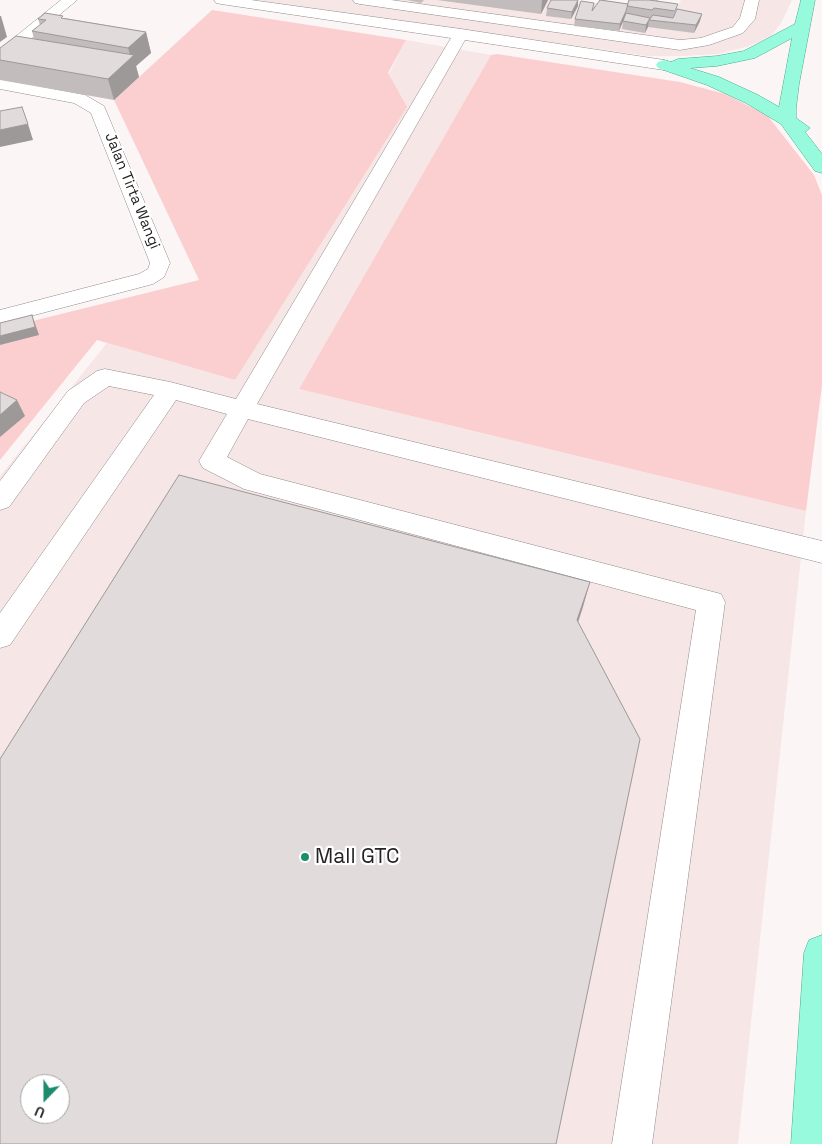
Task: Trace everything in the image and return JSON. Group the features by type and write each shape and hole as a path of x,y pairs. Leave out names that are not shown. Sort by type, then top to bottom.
{"main road":[{"path":"808,0 787,108 788,121 822,167"},
{"path":"664,65 711,62 749,55 804,26"},
{"path":"664,65 703,76 752,99 822,139"},
{"path":"811,1144 822,953"}],"street":[{"path":"0,57 70,0"},
{"path":"221,0 664,65"},
{"path":"360,0 674,44 696,43 734,32 743,26 752,0"},
{"path":"461,34 212,461 253,482 711,602 632,1144"},
{"path":"635,60 644,41"},
{"name":"Jalan Tirta Wangi","path":"0,84 79,99 98,110 160,263 157,272 146,279 0,318"},
{"path":"0,500 76,397 106,377 170,390 822,552"},
{"path":"0,636 170,390"}],"shaded area":[{"path":"256,0 574,0 675,13 681,0 792,0 781,23 771,36 749,46 718,54 648,56"},
{"path":"212,10 406,40 388,73 407,107 235,380 97,340 0,460 0,329 199,280 114,100"},
{"path":"406,40 491,55 299,389 806,511 738,1144 0,1144 0,476 107,343 235,380"},
{"path":"497,54 680,82 725,94 767,115 814,175 822,195 822,385 806,511 299,389 491,55"}],"building":[{"path":"551,0 578,0 572,12 547,8"},
{"path":"600,0 628,4 620,24 575,19 581,1 594,3 592,11"},
{"path":"629,0 649,0 678,4 675,11 654,8 652,10 627,6"},
{"path":"677,9 702,14 696,25 649,20 653,15 673,18"},
{"path":"45,13 63,16 61,18 146,32 128,48 32,31 46,20 38,19"},
{"path":"626,13 650,18 646,25 623,21"},
{"path":"16,36 134,55 108,79 0,60 0,48"},
{"path":"22,107 28,124 0,130 0,111"},
{"path":"32,315 35,327 0,336 0,323"},
{"path":"0,392 17,400 0,415"},
{"name":"Mall GTC","path":"179,475 590,582 577,620 640,739 556,1144 0,1144 0,759"}],"place":[{"name":"Mall GTC","path":"305,857"}]}
